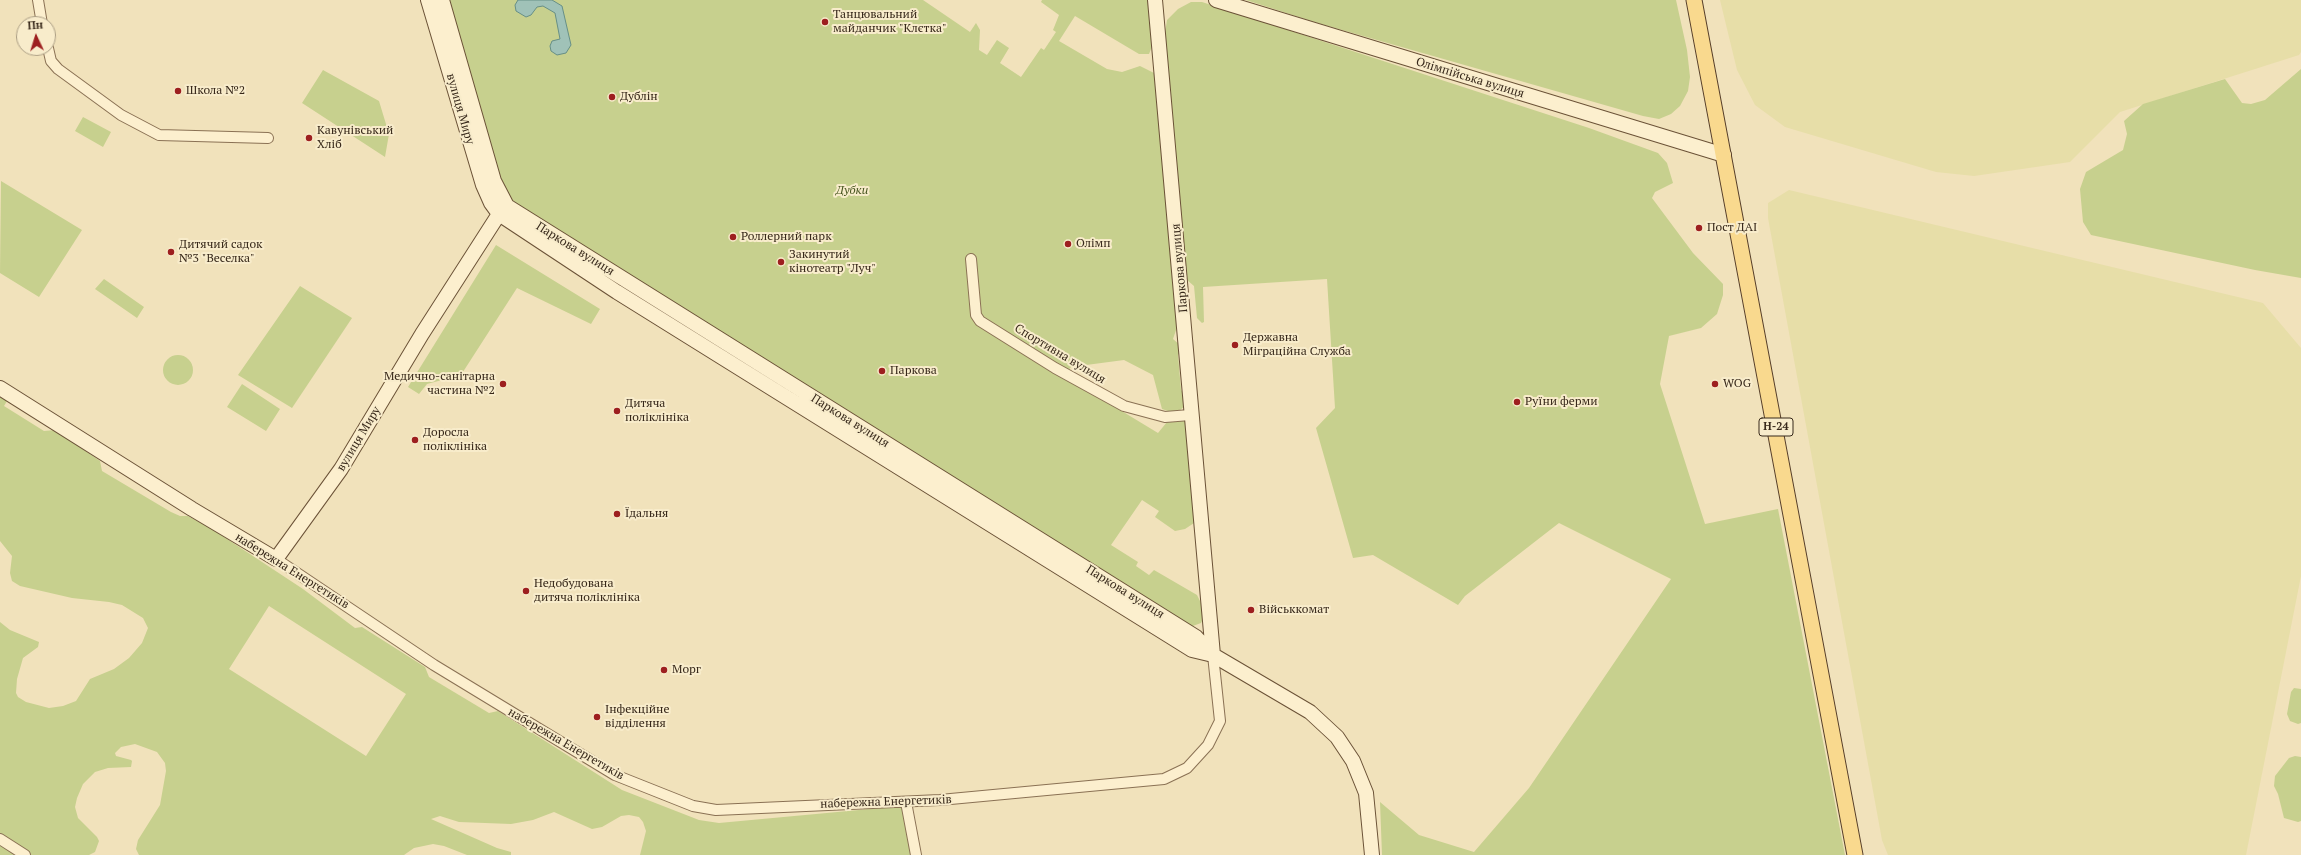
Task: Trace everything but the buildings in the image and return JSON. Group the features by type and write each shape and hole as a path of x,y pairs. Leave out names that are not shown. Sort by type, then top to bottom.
{"main road":[{"name":"Н-24","path":"1694,0 1854,855"}],"street":[{"path":"38,0 41,16"},
{"name":"вулиця Миру","path":"428,0 483,185 491,203 499,214"},
{"name":"вулиця Миру","path":"442,0 494,181"},
{"name":"Паркова вулиця","path":"1155,0 1171,166 1190,415 1213,655"},
{"name":"Олімпійська вулиця","path":"1216,0 1724,155"},
{"path":"50,56 51,61 58,69 121,114 159,135 268,138"},
{"name":"Паркова вулиця","path":"494,181 507,206 1196,637 1213,655"},
{"name":"вулиця Миру","path":"276,559 341,469 422,334 499,214 503,200"},
{"name":"Паркова вулиця","path":"499,214 617,292 1192,650 1213,655"},
{"name":"Спортивна вулиця","path":"971,259 976,315 980,321 1055,368 1124,406 1165,417 1190,415"},
{"name":"набережна Енергетиків","path":"0,388 151,484 276,559 434,665 615,775 693,806 716,810 745,810 807,805 906,802 992,796 1164,779 1187,768 1208,745 1220,721 1213,655"},
{"path":"1213,655 1310,712 1337,737 1353,761 1366,794 1372,855"},
{"path":"906,802 916,855"},
{"path":"0,839 25,855"}],"shaded area":[{"path":"1720,0 2301,0 2301,52 2299,55 2120,112 2070,162 1974,176 1936,172 1785,127 1755,105 1737,70"},
{"path":"1789,190 2263,303 2301,348 2301,576 2246,855 1888,855 1882,840 1768,218 1768,203"}],"green space":[{"name":"Дубки","path":"444,0 923,0 970,32 976,23 980,30 979,50 987,55 997,40 1009,48 1000,63 1021,77 1041,48 1044,50 1056,32 1053,30 1059,15 1041,2 1042,0 1149,0 1153,44 1149,54 1139,54 1075,16 1059,41 1107,69 1122,72 1140,66 1156,74 1177,327 1173,339 1180,345 1181,351 1178,355 1181,390 1187,396 1187,404 1179,411 1168,411 1162,409 1153,375 1124,360 1071,367 1064,376 1158,433 1167,422 1183,419 1188,422 1194,523 1185,529 1175,531 1155,517 1159,511 1142,500 1111,545 1138,562 1136,566 1149,575 1154,570 1197,595 1204,609 1204,617 1201,623 1190,627 512,203 502,189"},
{"path":"1246,0 1676,0 1687,50 1690,77 1688,91 1680,106 1671,114 1659,119 1643,116 1314,22"},
{"path":"1191,2 1202,2 1589,128 1658,153 1667,163 1673,183 1655,192 1652,198 1693,253 1723,284 1723,295 1717,314 1701,328 1669,336 1660,384 1705,524 1778,509 1845,855 1382,855 1380,802 1419,835 1474,852 1529,788 1671,579 1559,523 1465,596 1458,605 1373,555 1353,558 1316,428 1335,408 1327,279 1203,287 1204,322 1202,323 1197,318 1194,286 1187,280 1165,33 1167,20 1178,9"},
{"path":"2301,69 2301,278 2255,270 2091,235 2083,222 2080,189 2086,172 2123,150 2127,134 2124,121 2143,104 2225,79 2242,103 2251,104 2265,100"},
{"path":"323,70 379,101 389,134 385,157 302,103"},
{"path":"83,117 111,132 103,147 75,131"},
{"path":"1,181 82,230 39,297 0,273"},
{"path":"496,245 600,309 591,324 517,288 461,375 427,384 419,394 408,387"},
{"path":"104,279 144,307 137,318 95,289"},
{"path":"300,286 352,318 292,408 238,375"},
{"path":"178,355 189,359 193,370 189,381 178,385 167,381 163,370 167,359"},
{"path":"242,384 280,409 266,431 227,407"},
{"path":"0,397 7,401 4,406 44,431 55,430 100,461 102,471 171,512 180,516 188,516 212,529 303,589 355,628 362,627 425,667 429,677 489,713 498,711 622,790 699,820 719,823 902,806 911,855 640,855 646,831 643,822 639,817 629,815 621,816 602,827 592,829 554,812 533,820 511,824 459,822 440,816 431,819 497,848 511,852 511,855 467,855 444,846 433,844 414,848 404,855 139,855 136,849 138,840 160,805 166,771 165,763 157,752 135,744 121,747 115,753 116,756 131,760 131,767 108,768 95,772 83,784 77,798 75,807 78,818 97,837 99,841 95,852 89,855 31,855 29,852 28,855 0,855 0,622 10,630 39,642 38,647 23,658 17,679 16,693 18,697 26,702 49,708 63,706 76,701 90,679 114,669 129,658 142,643 148,628 143,618 122,605 72,598 20,586 12,581 10,573 12,556 0,541","holes":["269,606 406,694 366,756 229,669"]},
{"path":"2294,688 2301,689 2301,723 2298,724 2290,721 2287,714 2291,692"},
{"path":"2295,756 2301,757 2301,821 2298,822 2284,818 2278,794 2274,786 2275,776 2289,758"}],"water":[{"path":"518,0 552,0 562,6 571,45 566,53 557,55 551,51 550,46 552,41 560,39 555,13 543,6 537,7 531,15 526,17 516,11 515,5"}],"place":[{"name":"Танцювальний майданчик \"Клєтка\"","path":"825,22"},
{"name":"Школа №2","path":"178,91"},
{"name":"Дублін","path":"612,97"},
{"name":"Кавунівський Хліб","path":"309,138"},
{"name":"Пост ДАІ","path":"1699,228"},
{"name":"Роллерний парк","path":"733,237"},
{"name":"Олімп","path":"1068,244"},
{"name":"Дитячий садок №3 \"Веселка\"","path":"171,252"},
{"name":"Закинутий кінотеатр \"Луч\"","path":"781,262"},
{"name":"Державна Міграційна Служба","path":"1235,345"},
{"name":"Паркова","path":"882,371"},
{"name":"Медично-санітарна частина №2","path":"503,384"},
{"name":"WOG","path":"1715,384"},
{"name":"Руїни ферми","path":"1517,402"},
{"name":"Дитяча поліклініка","path":"617,411"},
{"name":"Доросла поліклініка","path":"415,440"},
{"name":"Їдальня","path":"617,514"},
{"name":"Недобудована дитяча поліклініка","path":"526,591"},
{"name":"Військкомат","path":"1251,610"},
{"name":"Морг","path":"664,670"},
{"name":"Інфекційне відділення","path":"597,717"}]}
